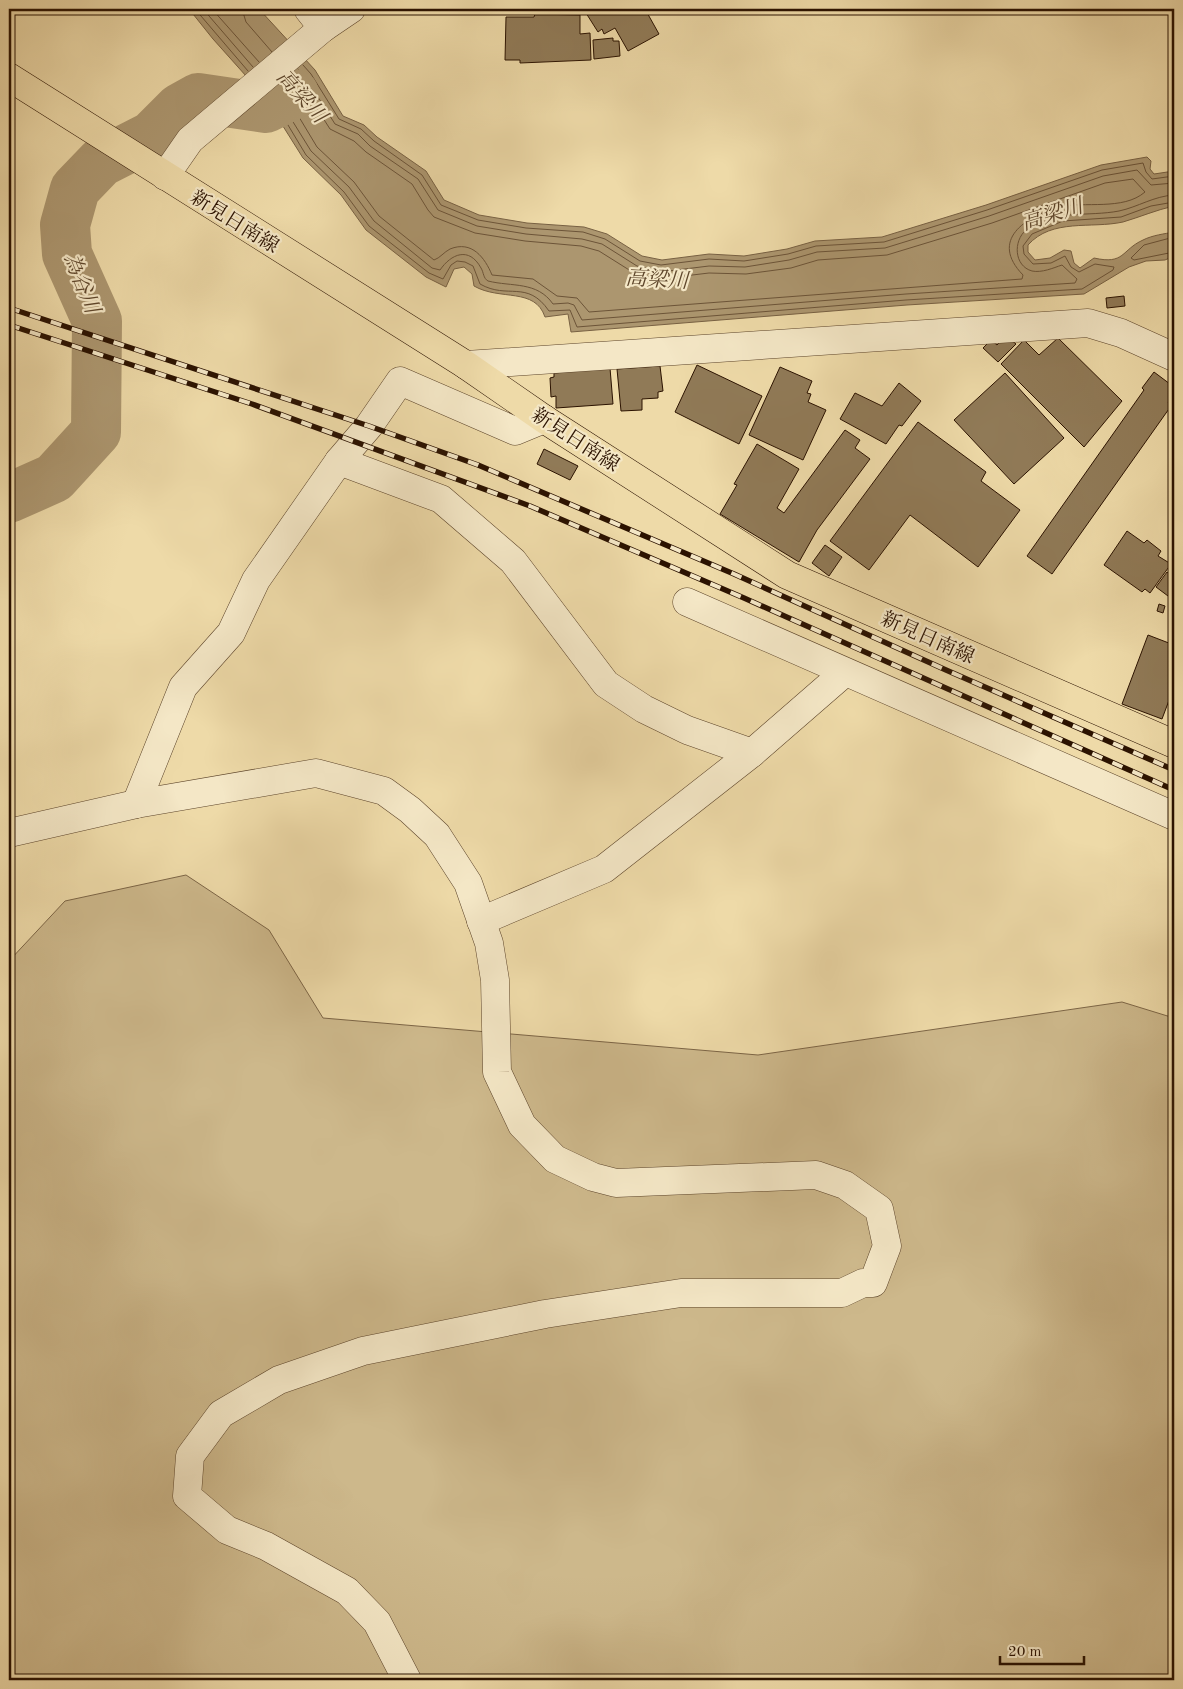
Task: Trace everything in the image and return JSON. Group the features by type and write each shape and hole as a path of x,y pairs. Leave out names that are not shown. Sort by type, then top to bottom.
{"main road":[{"name":"新見日南線","path":"9,78 466,365 544,419 787,575 1174,744"}],"street":[{"path":"165,176 190,140 315,19 351,9"},
{"path":"466,365 1088,323 1121,333 1174,357"},
{"path":"136,804 183,687 231,633 256,580 339,461 369,426 400,381 515,431 544,419"},
{"path":"339,461 441,499 513,561 606,684 644,709 687,730 752,753"},
{"path":"687,602 844,673 1174,816"},
{"path":"481,921 604,869 752,753 844,673"},
{"path":"9,833 136,804 316,773 384,791 410,810 437,835 468,883 489,943 495,980 497,1072 522,1125 555,1159 593,1177 616,1183 816,1175 845,1185 879,1209 886,1246 873,1283 863,1283 842,1293 681,1293 544,1314 363,1351 279,1380 222,1414 190,1456 187,1496 227,1530 266,1546 347,1591 377,1622 407,1680"}],"shaded area":[{"path":"186,875 269,930 323,1018 758,1055 1122,1002 1174,1018 1174,1680 9,1680 9,961 65,901"}],"water":[{"name":"高梁川","path":"189,9 259,9 315,70 343,116 364,125 377,137 426,171 444,200 479,215 527,223 584,227 607,234 642,256 662,260 709,254 744,256 787,249 815,241 882,237 986,205 1101,165 1147,157 1151,161 1150,169 1154,174 1174,171 1174,206 1123,222 1072,226 1048,231 1028,245 1028,252 1035,260 1050,258 1064,250 1071,251 1074,263 1080,268 1094,258 1112,260 1143,240 1174,232 1174,256 1165,260 1146,261 1129,267 1084,294 907,305 571,332 568,314 545,317 540,308 525,298 495,293 474,286 472,274 464,267 454,269 446,287 426,277 366,230 341,195 303,158 281,123 271,115 263,95"}],"building":[{"path":"525,9 558,9 560,12 536,13 535,10 527,14"},
{"path":"593,9 645,9 659,34 628,51 615,28 604,34 602,29 598,32 586,13"},
{"path":"535,14 580,15 580,34 590,33 591,60 520,63 520,60 505,60 506,17 534,17"},
{"path":"613,38 613,41 619,41 620,56 594,59 593,40"},
{"path":"1124,296 1125,306 1107,308 1106,298"},
{"path":"1058,338 1122,401 1084,447 1001,364 1024,340 1039,355"},
{"path":"1003,339 1006,343 1010,339 1016,344 998,362 983,348 991,340 997,345"},
{"path":"697,365 762,396 739,444 675,412"},
{"path":"660,366 663,391 658,392 658,398 642,399 642,410 621,411 617,369"},
{"path":"780,367 812,381 807,393 811,394 808,402 826,410 803,460 749,435"},
{"path":"610,368 613,404 556,408 556,396 551,397 550,378 554,377 554,373"},
{"path":"1154,372 1174,387 1174,395 1168,403 1171,406 1052,574 1027,556 1144,390 1142,388"},
{"path":"1005,373 1064,438 1014,484 954,420"},
{"path":"899,383 921,401 902,426 899,425 886,444 840,419 855,393 882,406"},
{"path":"918,422 986,472 981,481 1020,510 978,567 910,515 869,570 830,541"},
{"path":"845,430 860,440 855,448 870,459 817,530 799,562 720,514 737,485 734,484 757,444 799,469 777,508 784,513"},
{"path":"544,449 578,466 570,480 537,464"},
{"path":"1127,531 1144,543 1147,540 1161,551 1158,556 1171,564 1150,593 1145,589 1142,592 1104,565"},
{"path":"825,545 842,557 829,576 812,563"},
{"path":"1167,572 1174,578 1174,588 1168,596 1156,587"},
{"path":"1159,604 1165,606 1163,613 1157,611"},
{"path":"1148,635 1174,645 1174,687 1162,719 1122,704"}],"waterway":[{"name":"為谷川","path":"9,498 54,478 96,432 97,321 67,254 65,225 75,189 101,162 152,136 180,108 198,98 266,108 294,94"}],"railway":[{"path":"9,308 369,426 478,465 734,574 1174,770"},
{"path":"9,325 252,404 530,506 744,598 1174,790"}]}
